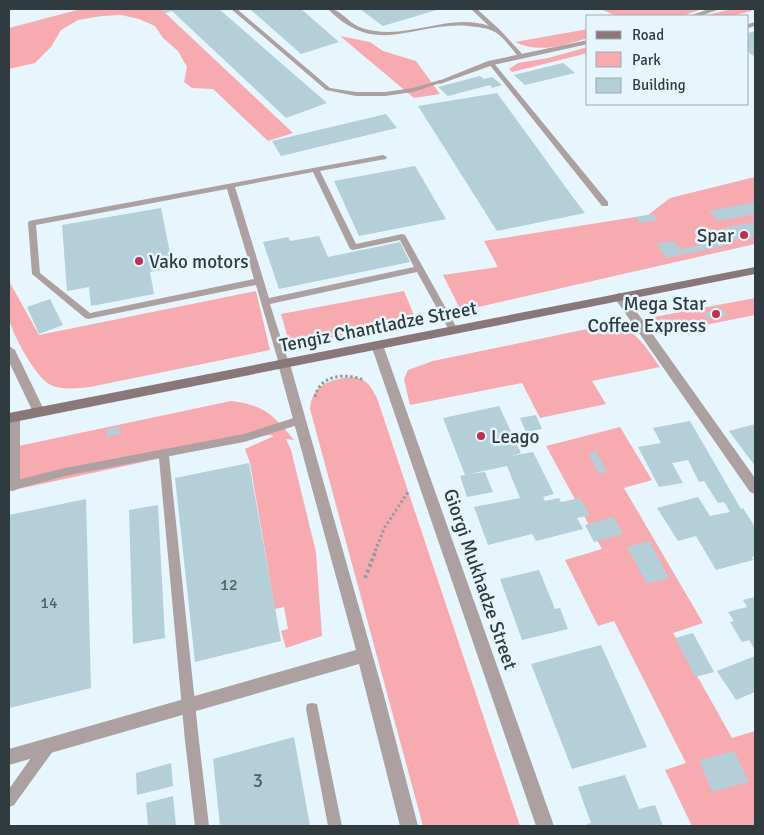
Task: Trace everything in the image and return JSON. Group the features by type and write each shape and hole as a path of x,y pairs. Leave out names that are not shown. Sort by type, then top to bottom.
{"street":[{"path":"696,15 716,9"},
{"path":"440,82 491,63 586,42"},
{"name":"Tengiz Chantladze Street","path":"11,418 755,270"},
{"path":"620,297 755,488"},
{"name":"Giorgi Mukhadze Street","path":"377,345 545,826"},
{"path":"9,350 39,412"},
{"path":"284,364 352,609 409,826"},
{"path":"11,418 11,485"},
{"path":"9,757 364,655"}],"lane":[{"path":"234,9 328,89 345,94 398,93 421,89 440,82"},
{"path":"331,9 352,25 370,32 395,32 448,23 472,22 486,25 498,31"},
{"path":"474,9 521,56"},
{"path":"491,63 605,204"},
{"path":"259,281 88,316 36,274 32,223 383,157"},
{"path":"315,169 353,248 402,237 453,330"},
{"path":"230,185 284,364"},
{"path":"266,302 420,269"},
{"path":"11,485 65,472 244,438 300,420"},
{"path":"164,454 188,705 202,826"},
{"path":"312,709 335,826"},
{"path":"9,800 49,746"}],"path":[{"path":"300,420 315,410 314,394 324,382 333,376 342,374 364,380"},
{"path":"352,609 385,527 411,488"}],"green space":[{"path":"81,9 161,9 293,133 268,141 213,89 192,88 184,82 187,67 178,51 163,38 155,26 139,19 121,15 78,20 61,30 51,47 35,63 9,69 9,28"},
{"path":"601,9 702,9 685,15 614,15"},
{"path":"732,9 755,9 736,15 707,15"},
{"path":"586,29 586,39 561,46 542,48 524,46 515,42"},
{"path":"340,36 370,42 383,51 416,61 440,94 414,98"},
{"path":"586,48 586,54 512,72 509,69 518,63 548,58"},
{"path":"755,177 755,244 461,311 443,275 498,267 484,241 648,215 670,198"},
{"path":"9,281 39,335 256,291 270,350 90,387 59,388 49,384 38,373 25,354 11,326 8,315"},
{"path":"404,291 416,320 290,346 281,314"},
{"path":"755,298 755,315 665,333 654,317"},
{"path":"611,324 620,326 634,334 660,367 592,381 606,404 540,418 522,383 410,405 404,379 408,370 433,361"},
{"path":"352,377 368,383 377,398 520,826 423,826 310,409 311,401 318,389 336,379"},
{"path":"231,401 252,405 267,413 294,440 286,439 291,450 316,552 322,636 286,648 281,631 288,629 284,607 275,609 250,463 245,449 274,436 269,435 9,491 9,448"},
{"path":"620,427 652,480 624,488 703,623 673,633 732,738 755,731 755,826 692,826 665,770 686,763 614,621 598,626 565,560 602,549 546,446"}],"building":[{"path":"161,9 219,9 327,103 286,118 172,11 165,13"},
{"path":"250,9 301,9 339,42 301,54"},
{"path":"360,9 440,9 383,26"},
{"path":"755,31 755,57 749,53 749,33"},
{"path":"563,63 575,73 525,85 514,75"},
{"path":"480,76 484,79 492,77 502,85 492,88 490,85 448,96 438,87"},
{"path":"497,93 585,213 497,231 418,106"},
{"path":"386,114 397,128 281,156 272,141"},
{"path":"415,166 446,219 359,236 334,181"},
{"path":"755,202 755,214 718,221 709,211"},
{"path":"161,208 173,268 150,272 154,294 91,306 89,287 67,291 62,225"},
{"path":"653,214 657,220 640,223 636,217"},
{"path":"755,222 755,236 734,240 723,228"},
{"path":"319,236 328,257 400,242 410,262 279,289 263,242 288,237 290,241"},
{"path":"674,241 680,249 720,241 724,246 666,258 656,244"},
{"path":"50,299 63,325 39,334 27,307"},
{"name":"Mega Star Coffee Express","path":"722,309 728,315 709,319 704,313"},
{"path":"499,406 521,453 511,456 533,452 554,494 543,497 545,501 559,498 561,502 580,498 590,515 577,518 583,529 536,541 532,534 488,545 474,507 520,498 507,466 469,474 485,472 493,492 467,497 460,476 465,475 443,418"},
{"path":"536,415 542,429 526,432 520,418"},
{"path":"690,421 741,509 743,508 755,527 755,556 752,557 753,560 716,570 696,536 678,541 657,508 698,497 710,516 730,512 724,502 718,503 704,481 699,482 688,460 672,463 683,483 659,487 638,447 661,443 653,428"},
{"path":"755,424 755,466 729,431"},
{"path":"119,426 120,434 107,437 107,429"},
{"path":"596,451 607,472 599,474 588,453"},
{"path":"249,463 281,641 195,662 175,478"},
{"path":"86,499 91,688 9,708 9,515"},
{"path":"158,505 165,638 133,644 129,510"},
{"path":"614,517 623,534 594,542 585,525"},
{"path":"649,541 669,578 647,584 627,547"},
{"path":"539,570 555,609 560,608 568,629 522,640 500,579"},
{"path":"755,597 755,650 749,640 742,642 730,622 734,621 728,612 747,607 743,600"},
{"path":"693,633 714,672 695,677 675,638"},
{"path":"601,645 647,747 572,769 531,664"},
{"path":"755,656 755,692 736,700 717,671"},
{"path":"294,737 310,826 220,826 213,759"},
{"path":"734,751 749,782 712,792 699,760"},
{"path":"171,763 173,786 137,795 136,773"},
{"path":"625,775 639,809 655,805 663,826 588,826 587,824 591,823 578,787"},
{"path":"173,796 176,826 148,826 146,803"}],"place":[{"name":"Spar","path":"744,235"},
{"name":"Vako motors","path":"139,261"},
{"name":"Mega Star Coffee Express","path":"716,314"},
{"name":"Leago","path":"481,436"}]}
